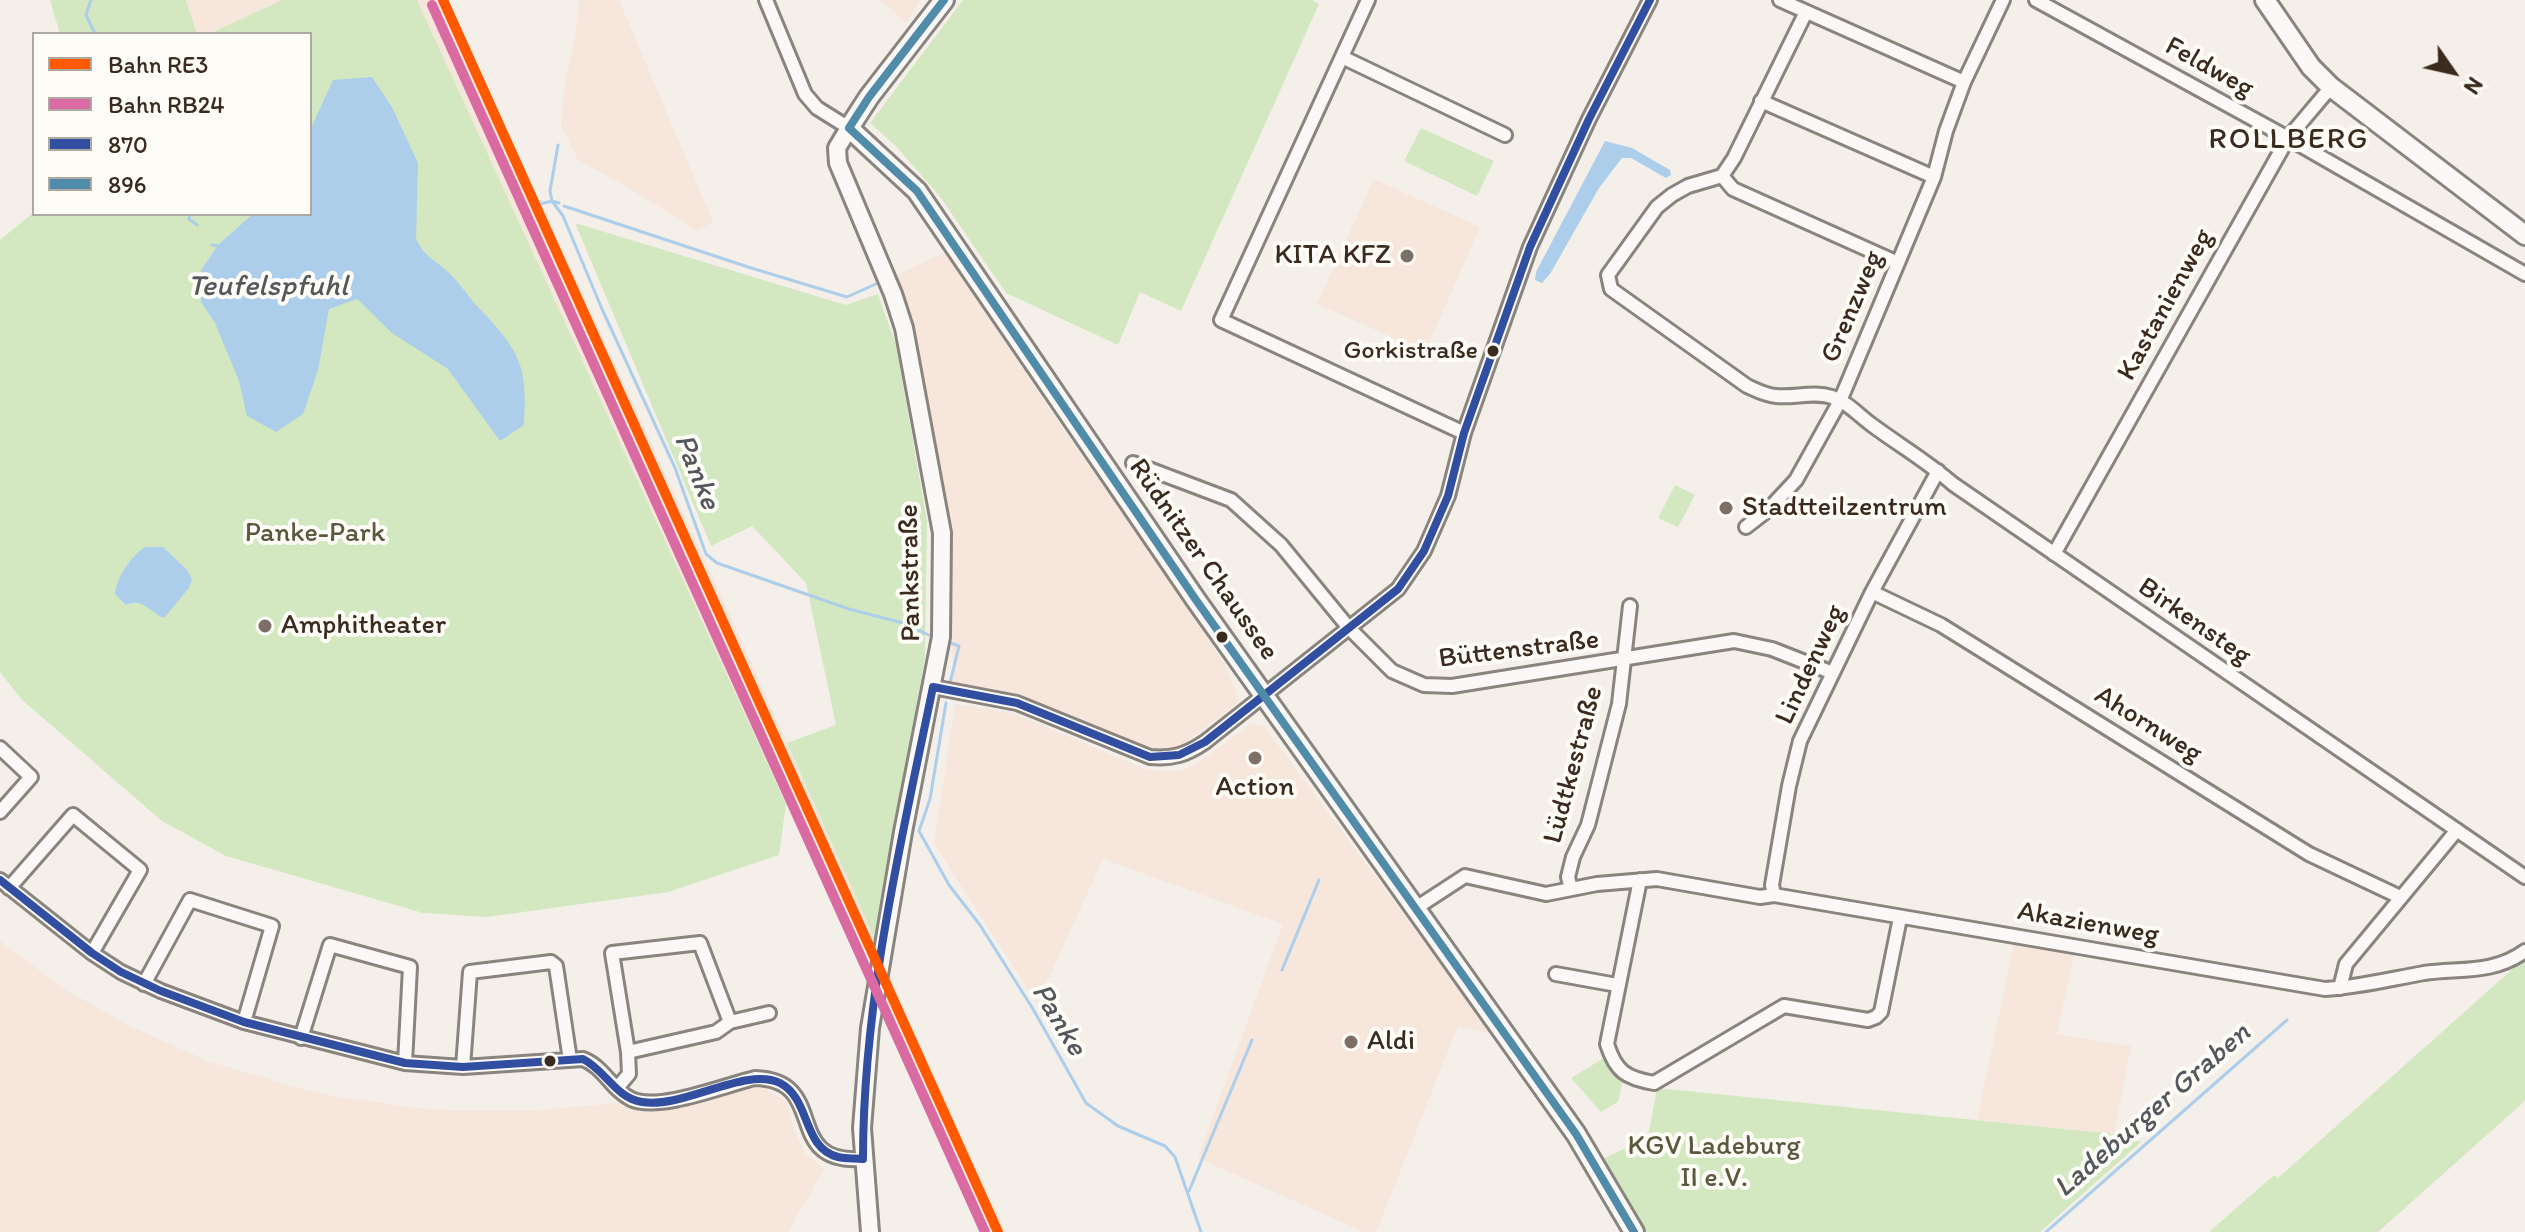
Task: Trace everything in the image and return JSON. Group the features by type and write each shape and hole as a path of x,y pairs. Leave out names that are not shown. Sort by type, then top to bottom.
{"main road":[{"path":"849,128 869,97 944,0"},
{"path":"2265,0 2311,67 2331,87 2525,235"},
{"name":"Rüdnitzer Chaussee","path":"849,128 917,191 1263,695 1576,1134 1634,1232"}],"street":[{"path":"766,0 805,94 817,108 849,128"},
{"path":"1368,0 1221,320 1464,433"},
{"path":"933,687 1017,703 1150,757 1171,759 1189,753 1398,589 1424,551 1448,496 1464,433 1530,247 1589,119 1650,0"},
{"path":"1780,0 1964,82"},
{"name":"Grenzweg","path":"1746,527 1768,510 1796,480 1840,401 1934,177 1946,131 1964,82 2003,0"},
{"name":"Feldweg","path":"2036,0 2288,138 2405,208 2525,274"},
{"path":"1806,12 1734,158 1722,176 1688,186 1657,207 1608,275 1608,283 1611,289 1747,386 1778,396 1816,394 1840,401"},
{"path":"1342,57 1505,135"},
{"name":"Kastanienweg","path":"2054,554 2288,138 2331,87"},
{"path":"1761,101 1934,177"},
{"name":"Pankstraße","path":"849,128 837,148 838,163 893,294 904,328 938,502 942,545 941,637 903,832 878,982 863,1102 863,1159 870,1232"},
{"path":"1722,176 1733,189 1898,263"},
{"name":"Birkensteg","path":"1840,401 1953,484 2525,877"},
{"name":"Büttenstraße","path":"1133,463 1231,500 1281,545 1349,628 1392,671 1424,685 1452,686 1624,660 1706,644 1752,643 1833,673"},
{"name":"Lindenweg","path":"1774,895 1772,885 1800,741 1872,592 1938,471"},
{"name":"Ahornweg","path":"1872,592 1941,625 2309,854 2400,897"},
{"name":"Lüdtkestraße","path":"1571,889 1568,877 1573,857 1588,825 1619,704 1630,606"},
{"path":"0,748 31,777 0,812"},
{"path":"92,953 140,870 73,815 4,884 92,953 144,984 244,1022 405,1063 463,1067 583,1059 594,1063 633,1100 648,1104 755,1078 771,1078 799,1098 810,1135 819,1149 829,1157 863,1159"},
{"path":"2340,988 2346,964 2457,830"},
{"name":"Akazienweg","path":"1416,908 1465,876 1546,894 1657,879 1760,897 1774,895 2325,989 2383,983 2424,973 2489,968 2512,960 2525,951"},
{"path":"1640,880 1607,1044 1611,1057 1628,1077 1654,1083 1784,1006 1868,1020 1876,1017 1884,998 1900,918"},
{"path":"144,984 190,900 272,926 244,1022"},
{"path":"617,1088 629,1074 612,953 700,943 730,1022"},
{"path":"301,1038 330,945 410,967 405,1063"},
{"path":"463,1067 470,972 551,962 556,966 570,1060"},
{"path":"1556,974 1617,985"},
{"path":"628,1052 716,1032 730,1022 769,1013"}],"shaded area":[{"path":"186,0 282,0 213,32 196,32"},
{"path":"417,0 447,0 715,581 876,942 854,952"},
{"path":"579,0 619,0 713,222 697,231 578,160 561,125"},
{"path":"880,0 920,0 906,23"},
{"path":"1374,179 1480,227 1425,352 1317,304"},
{"path":"945,252 1056,419 1196,618 1227,669 1239,702 1178,748 1165,752 1149,750 1017,696 954,683 946,516 916,340 893,277"},
{"path":"955,704 1013,713 1143,768 1157,771 1179,771 1195,765 1252,723 1264,726 1492,1034 1458,1026 1376,1232 1364,1232 1198,1158 1283,924 1103,859 1037,1003 934,844"},
{"path":"2015,939 2075,950 2057,1034 2131,1046 2114,1134 1977,1120"},
{"path":"0,941 66,990 132,1027 208,1061 333,1096 459,1111 531,1111 616,1103 645,1113 761,1086 787,1102 805,1153 824,1169 788,1232 0,1232"},
{"path":"890,978 1005,1232 982,1232 881,1000"}],"green space":[{"path":"50,0 186,0 196,32 59,32"},
{"name":"Panke-Park","path":"282,0 417,0 786,804 779,855 668,892 487,917 423,913 226,856 162,821 21,699 0,672 0,240 32,214 312,216 312,32 213,32"},
{"path":"963,0 1312,0 1319,4 1181,311 1140,292 1118,345 1006,293 941,198 896,146 870,123"},
{"path":"1421,128 1494,161 1477,196 1404,161"},
{"path":"575,223 846,305 878,294 896,345 927,521 925,657 876,942 787,743 836,725 806,583 752,526 711,546"},
{"path":"1675,485 1695,495 1678,527 1658,518"},
{"path":"2525,958 2525,1101 2378,1232 2209,1232 2274,1175 2278,1178"},
{"path":"1604,1058 1623,1080 1618,1102 1601,1112 1571,1078"},
{"name":"KGV Ladeburg II e.V.","path":"1657,1088 2114,1134 2141,1142 2040,1232 1647,1232 1603,1159 1648,1137"}],"water":[{"name":"Teufelspfuhl","path":"372,77 392,107 418,163 416,238 419,244 457,281 503,334 518,359 524,386 524,425 500,441 448,369 392,333 357,299 329,309 318,370 303,414 276,432 247,416 239,381 215,323 201,302 201,270 219,244 251,216 312,216 312,126 333,80"},
{"path":"1605,141 1632,148 1670,170 1671,175 1666,178 1631,158 1622,158 1599,188 1550,274 1542,283 1535,280 1536,272"},
{"path":"145,547 163,547 192,579 189,588 164,618 142,604 126,605 115,594 126,568"}],"waterway":[{"name":"Panke","path":"91,0 86,15 94,32"},
{"path":"558,145 550,191 552,201 559,203"},
{"name":"Panke","path":"536,205 552,201 563,216 675,468 706,554 717,563 849,609 903,623 933,637"},
{"path":"564,206 847,297 878,283"},
{"name":"Panke","path":"190,216 197,225"},
{"name":"Panke","path":"212,245 221,246"},
{"name":"Panke","path":"948,642 959,646 950,683"},
{"name":"Panke","path":"946,703 930,799 919,831 949,885 980,925 1033,1009 1086,1103 1118,1126 1165,1146 1175,1157 1201,1232"},
{"path":"1282,970 1319,880"},
{"name":"Ladeburger Graben","path":"2046,1232 2287,1020"},
{"path":"1189,1191 1252,1040"}],"rail line":[{"name":"RE3","path":"443,0 998,1232"},
{"name":"RB24","path":"432,5 985,1232"}],"transit line":[{"name":"896","path":"944,0 869,97 849,128 917,191 1196,600 1576,1134 1634,1232"},
{"name":"870","path":"933,687 1017,703 1150,757 1179,755 1205,742 1398,589 1424,551 1448,496 1464,433 1530,247 1589,119 1650,0"},
{"name":"870","path":"863,1159 869,1040 877,981 897,863 933,687"},
{"name":"870","path":"0,880 92,953 121,972 161,991 244,1022 405,1063 463,1067 583,1059 618,1090 642,1102 676,1100 732,1083 766,1079 790,1090 812,1134 826,1152 841,1158 863,1159"}],"place":[{"name":"KITA KFZ","path":"1407,256"},
{"name":"Gorkistraße","path":"1493,351"},
{"name":"Stadtteilzentrum","path":"1726,508"},
{"name":"Amphitheater","path":"265,626"},
{"name":"Action","path":"1255,758"},
{"name":"Aldi","path":"1351,1042"}],"district":[{"name":"ROLLBERG","path":"2289,140"}]}
